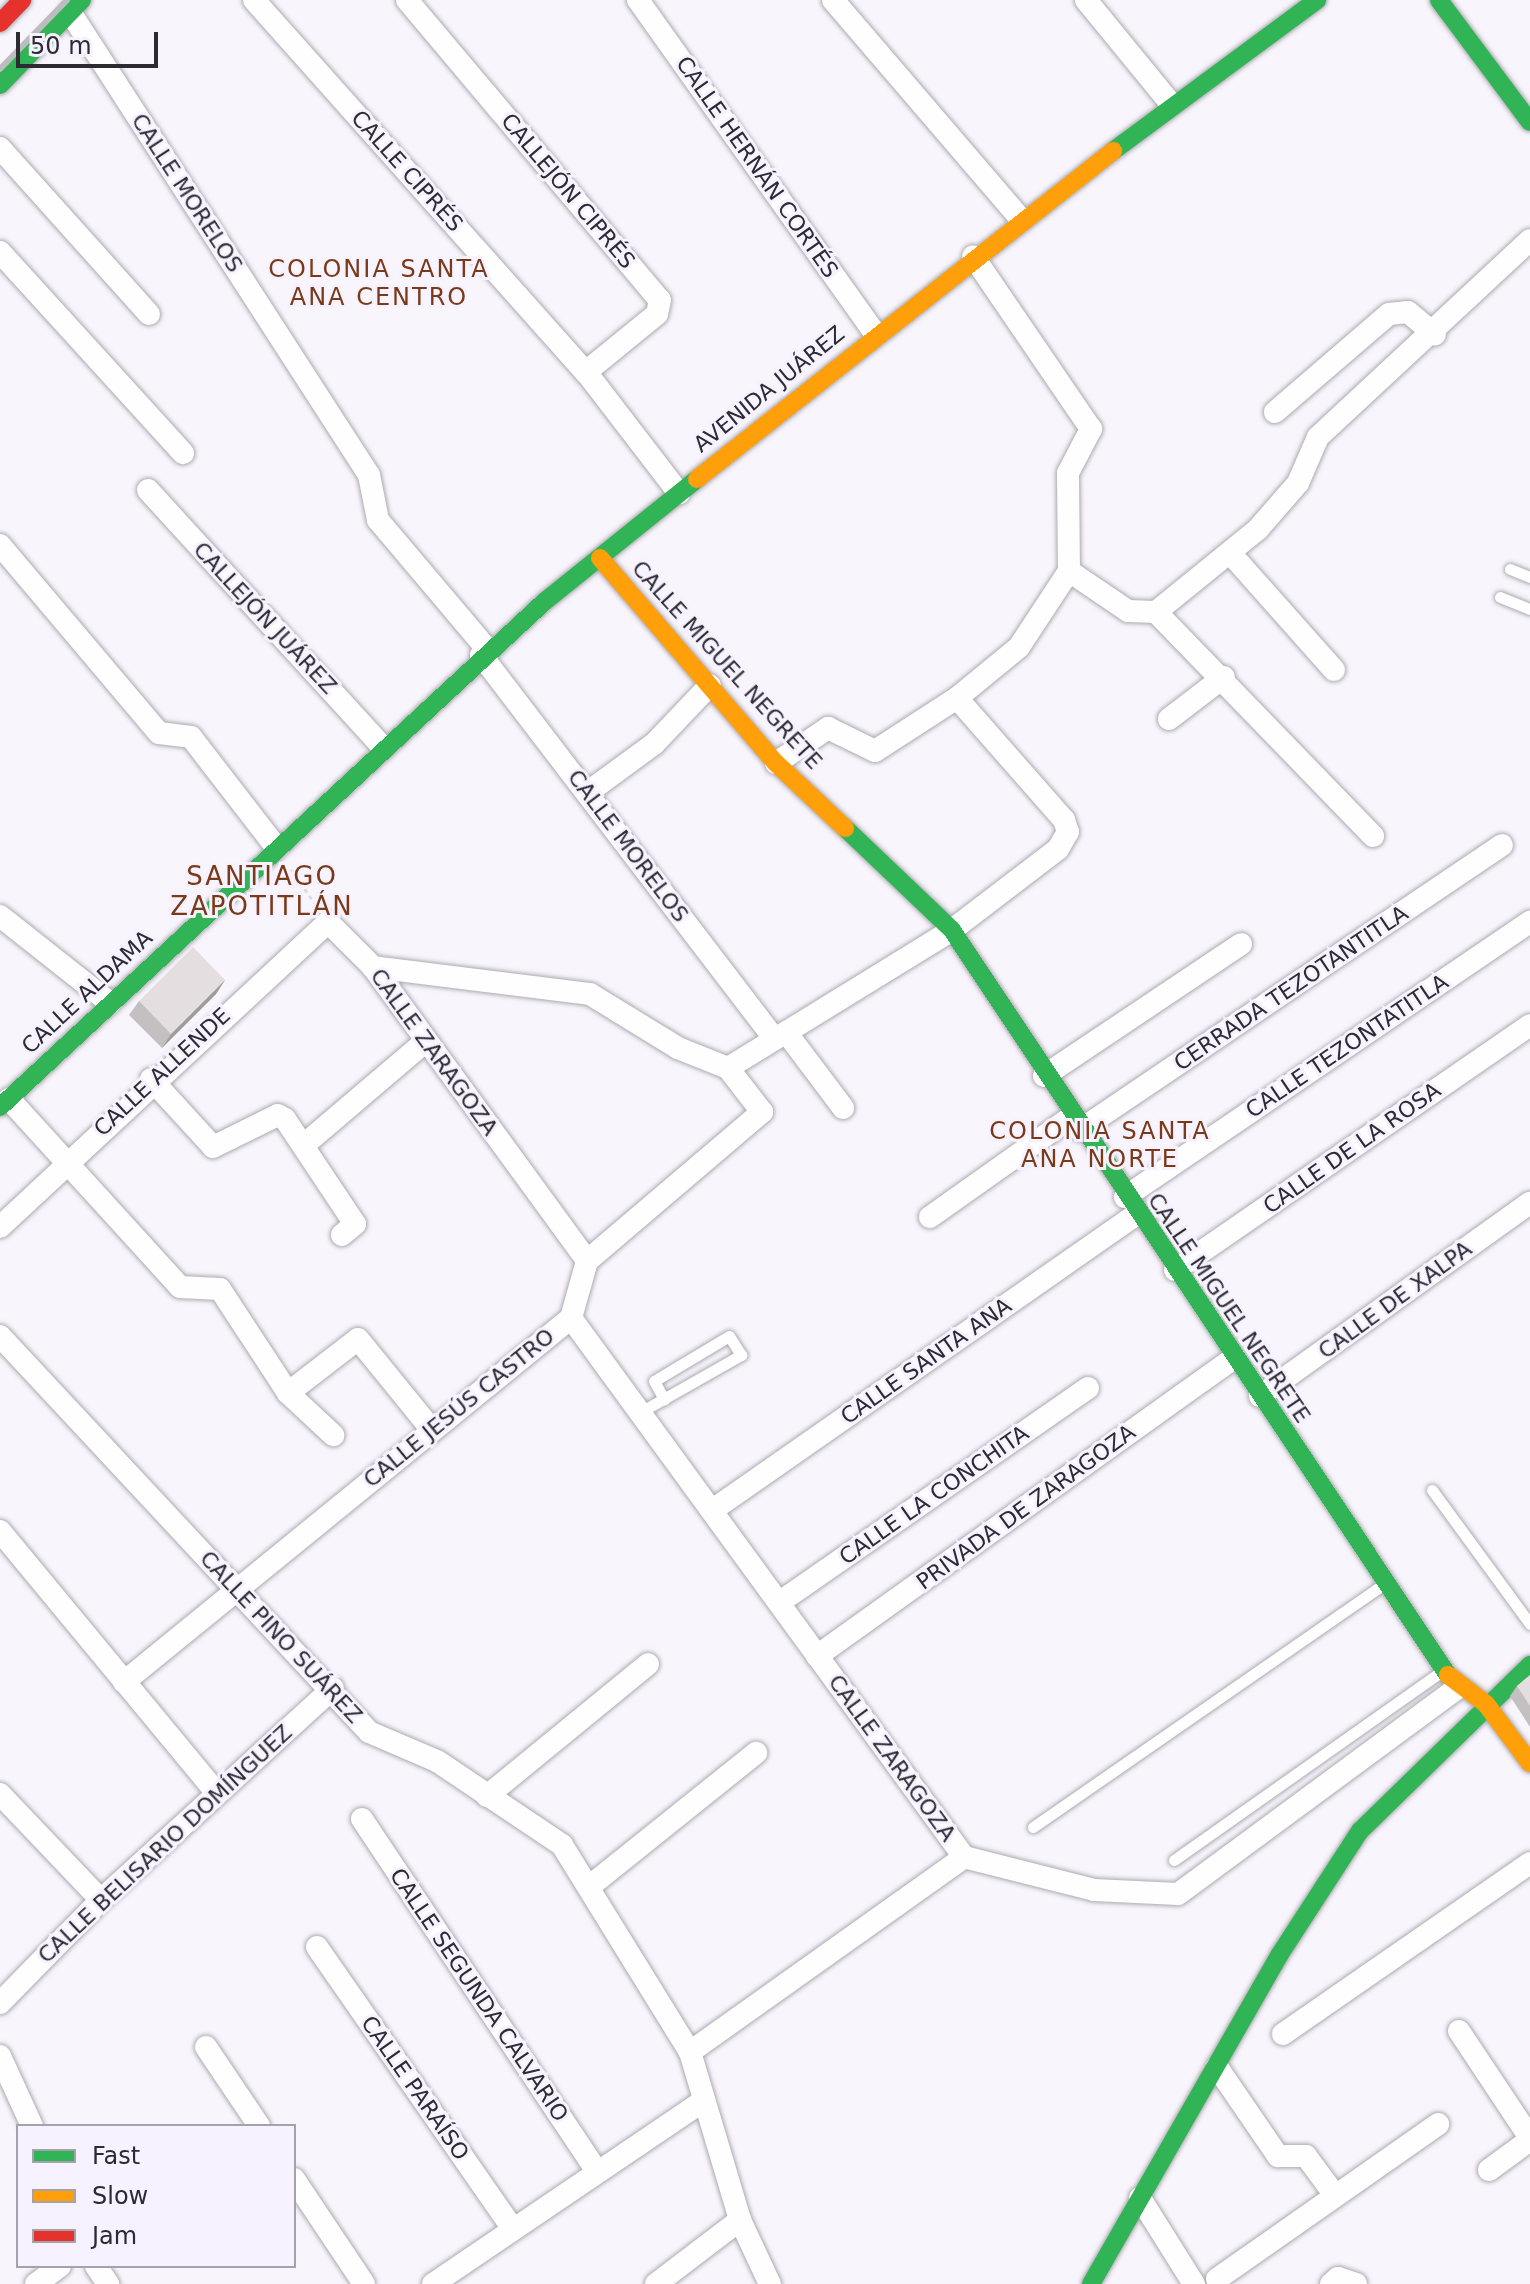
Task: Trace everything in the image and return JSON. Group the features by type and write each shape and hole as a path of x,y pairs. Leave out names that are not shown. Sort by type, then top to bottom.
{"street":[{"path":"0,23 22,0"},
{"name":"CALLE CIPRÉS","path":"254,0 586,372 679,493"},
{"name":"CALLEJÓN CIPRÉS","path":"407,0 660,300 657,314 586,372"},
{"name":"CALLE HERNÁN CORTÉS","path":"638,0 875,334"},
{"path":"833,0 1021,219"},
{"path":"1086,0 1171,104"},
{"name":"AVENIDA JUÁREZ","path":"276,847 485,652 679,493 973,256 1171,104 1317,0"},
{"path":"1439,0 1530,122"},
{"path":"0,85 76,6"},
{"name":"CALLE MORELOS","path":"76,6 369,475 378,520 485,652 587,793 780,1035 843,1108"},
{"path":"0,148 149,314"},
{"path":"1069,571 1128,611 1156,612 1231,554 1298,483 1318,437 1435,335 1530,240"},
{"path":"0,252 183,453"},
{"path":"776,763 828,728 875,751 957,698 1019,647 1069,571 1068,473 1091,429 973,256"},
{"path":"1275,412 1389,314 1408,312 1435,335"},
{"name":"CALLEJÓN JUÁREZ","path":"148,490 382,746"},
{"path":"0,545 159,733 191,737 276,847"},
{"path":"1231,554 1334,670"},
{"name":"CALLE MIGUEL NEGRETE","path":"600,558 776,763 952,930 1044,1076 1452,1678 1486,1704 1530,1763"},
{"path":"1156,612 1224,677 1373,836"},
{"path":"1169,719 1224,677"},
{"path":"587,793 654,744 710,685"},
{"path":"728,1068 952,930 1058,849 1068,832 957,698"},
{"name":"CERRADA TEZOTANTITLA","path":"930,1217 1502,845"},
{"name":"CALLE ALDAMA","path":"4,1103 276,847"},
{"path":"0,916 110,1003"},
{"name":"CALLE ZARAGOZA","path":"328,922 373,967 587,1261"},
{"name":"CALLE ALLENDE","path":"0,1227 151,1079 328,922"},
{"name":"CALLE TEZONTATITLA","path":"1131,1205 1530,922"},
{"path":"1044,1076 1241,944"},
{"path":"373,967 590,994 678,1048 728,1068 762,1112 587,1261"},
{"name":"CALLE DE LA ROSA","path":"1175,1270 1530,1025"},
{"path":"305,1144 426,1041"},
{"path":"151,1079 213,1147 278,1115 305,1144 355,1224 342,1235"},
{"path":"4,1103 68,1160 180,1287 220,1289 288,1393 333,1435"},
{"name":"CALLE DE XALPA","path":"1260,1396 1530,1203"},
{"name":"CALLE SANTA ANA","path":"714,1509 1131,1205"},
{"name":"CALLE JESÚS CASTRO","path":"124,1682 571,1318 587,1261"},
{"name":"CALLE ZARAGOZA","path":"571,1318 644,1410 817,1656 964,1857 1094,1890 1178,1894 1452,1678"},
{"name":"CALLE PINO SUÁREZ","path":"0,1336 333,1688 369,1732 437,1761 562,1845 690,2052 740,2220 770,2284"},
{"path":"288,1393 358,1339 432,1430"},
{"name":"PRIVADA DE ZARAGOZA","path":"817,1656 1234,1358"},
{"name":"CALLE LA CONCHITA","path":"780,1602 1088,1388"},
{"path":"0,1531 217,1793"},
{"path":"487,1796 648,1664"},
{"path":"1100,2279 1140,2198 1360,1831 1486,1704 1530,1665"},
{"name":"CALLE BELISARIO DOMÍNGUEZ","path":"0,2003 101,1900 333,1688"},
{"path":"590,1886 756,1753"},
{"path":"0,1794 101,1900"},
{"name":"CALLE SEGUNDA CALVARIO","path":"362,1819 596,2170"},
{"path":"690,2052 964,1857"},
{"path":"1283,2034 1530,1863"},
{"name":"CALLE PARAÍSO","path":"317,1947 513,2229"},
{"path":"1459,2031 1530,2139 1489,2170"},
{"path":"206,2047 258,2124"},
{"path":"0,2056 31,2124"},
{"path":"1217,2067 1278,2156 1306,2156 1334,2194"},
{"path":"433,2284 596,2170 703,2101"},
{"path":"1217,2279 1334,2194 1438,2124"},
{"path":"296,2182 364,2284"},
{"path":"1140,2198 1194,2284"},
{"path":"656,2284 740,2220"},
{"path":"36,2284 57,2268"},
{"path":"1331,2284 1338,2278 1356,2284"}],"lane":[{"path":"1510,569 1530,577"},
{"path":"1500,597 1530,609"},
{"path":"644,1410 664,1399 741,1355 729,1336 654,1381 664,1399"},
{"path":"1432,1490 1530,1624"},
{"path":"1033,1827 1387,1582"},
{"path":"1174,1860 1452,1678"}],"path":[{"path":"276,847 328,922"}],"building":[{"path":"193,947 225,980 171,1034 139,1001"},
{"path":"1530,1675 1530,1706 1517,1686"}],"railway":[{"path":"0,69 67,0"}],"traffic: fast":[{"path":"0,85 82,0"},
{"path":"1113,151 1317,0"},
{"path":"1439,0 1530,122"},
{"path":"0,1107 544,602 697,479"},
{"path":"845,828 952,930 1448,1675"},
{"path":"1091,2284 1280,1954 1360,1831 1530,1665"}],"traffic: slow":[{"path":"697,479 1113,151"},
{"path":"600,558 776,763 845,828"},
{"path":"1448,1675 1486,1704 1530,1763"}],"traffic: jam":[{"path":"0,23 22,0"}],"district":[{"name":"COLONIA SANTA ANA CENTRO","path":"379,284"},
{"name":"SANTIAGO ZAPOTITLÁN","path":"262,892"},
{"name":"COLONIA SANTA ANA NORTE","path":"1100,1146"}]}
